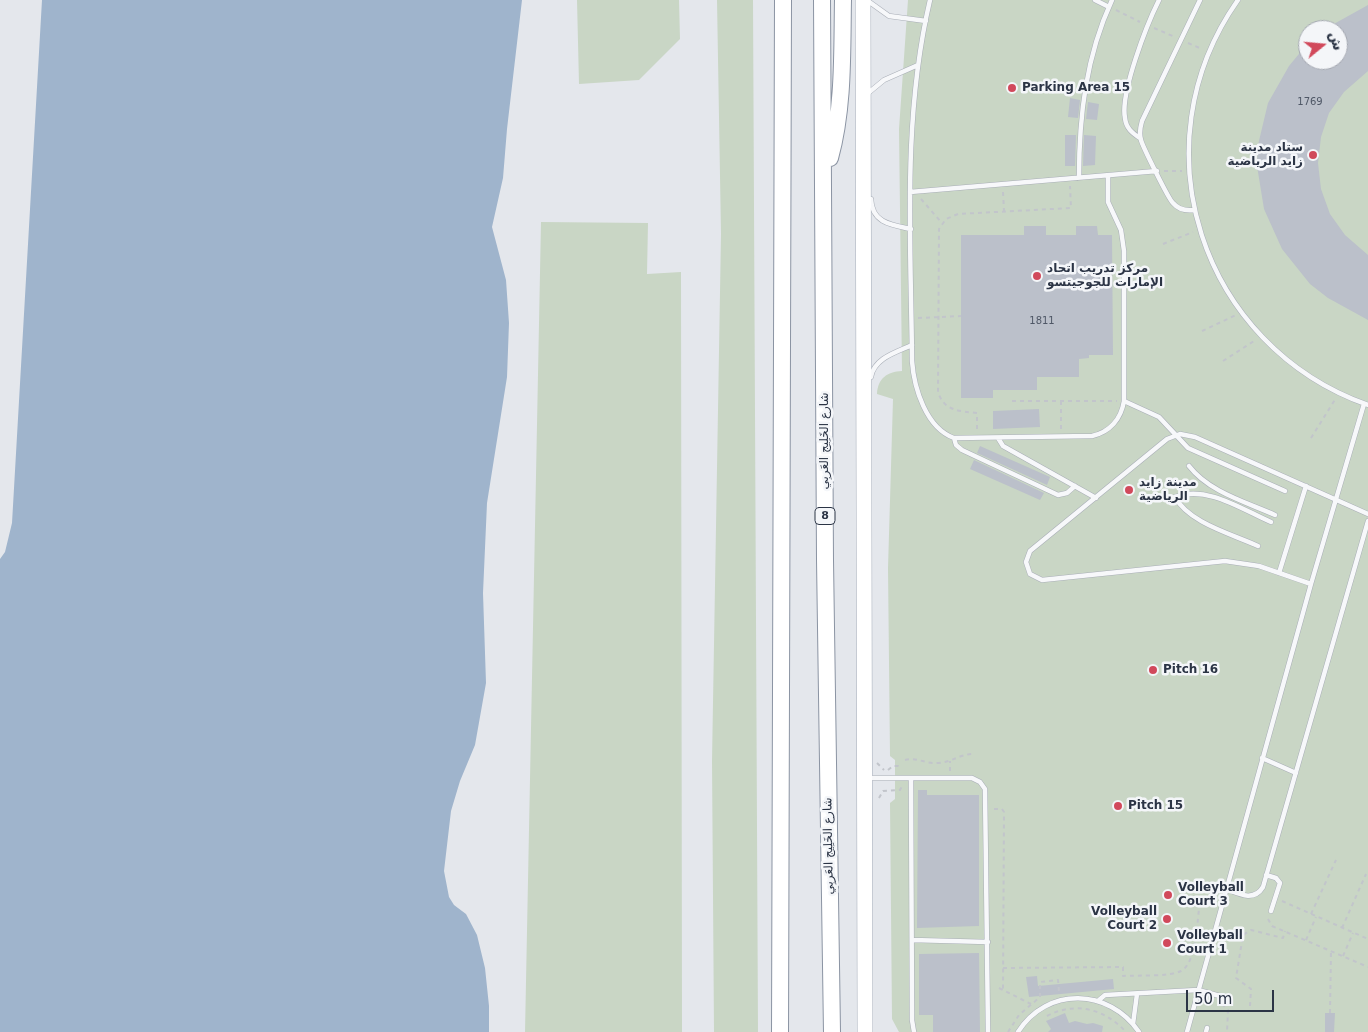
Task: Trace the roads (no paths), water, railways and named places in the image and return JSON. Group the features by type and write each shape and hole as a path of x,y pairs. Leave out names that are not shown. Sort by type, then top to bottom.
{"highway":[{"path":"780,1032 783,0"},
{"name":"شارع الخَلِيج العَربِي","path":"822,0 826,599 832,1032"},
{"path":"823,182 833,148 838,114 843,0"}],"main road":[{"path":"863,0 867,426 864,778 866,1032"}],"lane":[{"path":"868,0 874,7 889,16 926,21"},
{"path":"930,0 918,65 911,123 912,345 913,372 921,400 935,426 946,435 954,438 1092,436 1106,431 1120,415 1124,401 1124,244 1121,230 1108,202 1108,176"},
{"path":"1095,0 1109,7"},
{"path":"1079,178 1079,139 1086,81 1096,43 1112,0"},
{"path":"1159,0 1134,67 1124,111 1129,129 1140,138 1172,203 1185,210 1194,210"},
{"path":"1140,138 1142,121 1200,0"},
{"path":"1187,1032 1311,584 1366,404 1339,394 1301,372 1261,337 1241,313 1214,268 1199,229 1194,210 1189,171 1193,110 1210,52 1222,26 1238,0"},
{"path":"863,99 884,80 918,65"},
{"path":"863,155 870,184"},
{"path":"910,192 1157,171"},
{"path":"870,190 872,208 876,216 889,225 910,229"},
{"path":"870,380 873,368 879,361 912,345"},
{"path":"1124,401 1159,417 1188,448 1285,491"},
{"path":"1311,584 1259,566 1225,561 1048,580 1036,578 1027,569 1026,562 1030,550 1175,435 1190,435 1368,514"},
{"path":"954,438 956,445 962,450 1058,495 1067,493 1076,486"},
{"path":"998,438 1003,446 1096,498"},
{"path":"1189,466 1213,488 1275,514"},
{"path":"1279,573 1306,486"},
{"path":"1258,546 1194,518 1182,509 1175,497 1189,493 1204,493 1271,522"},
{"path":"1226,889 1245,896 1254,896 1260,891 1368,521"},
{"path":"1262,758 1296,773"},
{"path":"864,778 976,779 985,789 988,1032"},
{"path":"911,778 912,1020 914,1032"},
{"path":"1266,875 1276,878 1280,883 1271,911"},
{"path":"912,940 988,942"},
{"path":"1098,1000 1105,995 1198,990 1220,996"},
{"path":"1133,1024 1137,994"},
{"path":"1018,1032 1028,1018 1040,1009 1053,1002 1070,998 1098,1000 1121,1012 1139,1032"}],"water":[{"path":"42,0 522,0 503,178 492,227 506,280 509,323 507,377 487,503 483,593 486,683 475,745 460,781 451,811 444,871 449,897 454,905 466,914 477,935 485,968 489,1006 489,1032 0,1032 0,559 5,552 12,523"}],"place":[{"name":"Parking Area 15","path":"1012,88"},
{"name":"ستاد مدينة زايد الرياضية","path":"1313,155"},
{"name":"مركز تدريب اتحاد الإمارات للجوجيتسو","path":"1037,276"},
{"name":"مدينة زايد الرياضية","path":"1129,490"},
{"name":"Pitch 16","path":"1153,670"},
{"name":"Pitch 15","path":"1118,806"},
{"name":"Volleyball Court 3","path":"1168,895"},
{"name":"Volleyball Court 2","path":"1167,919"},
{"name":"Volleyball Court 1","path":"1167,943"}]}
